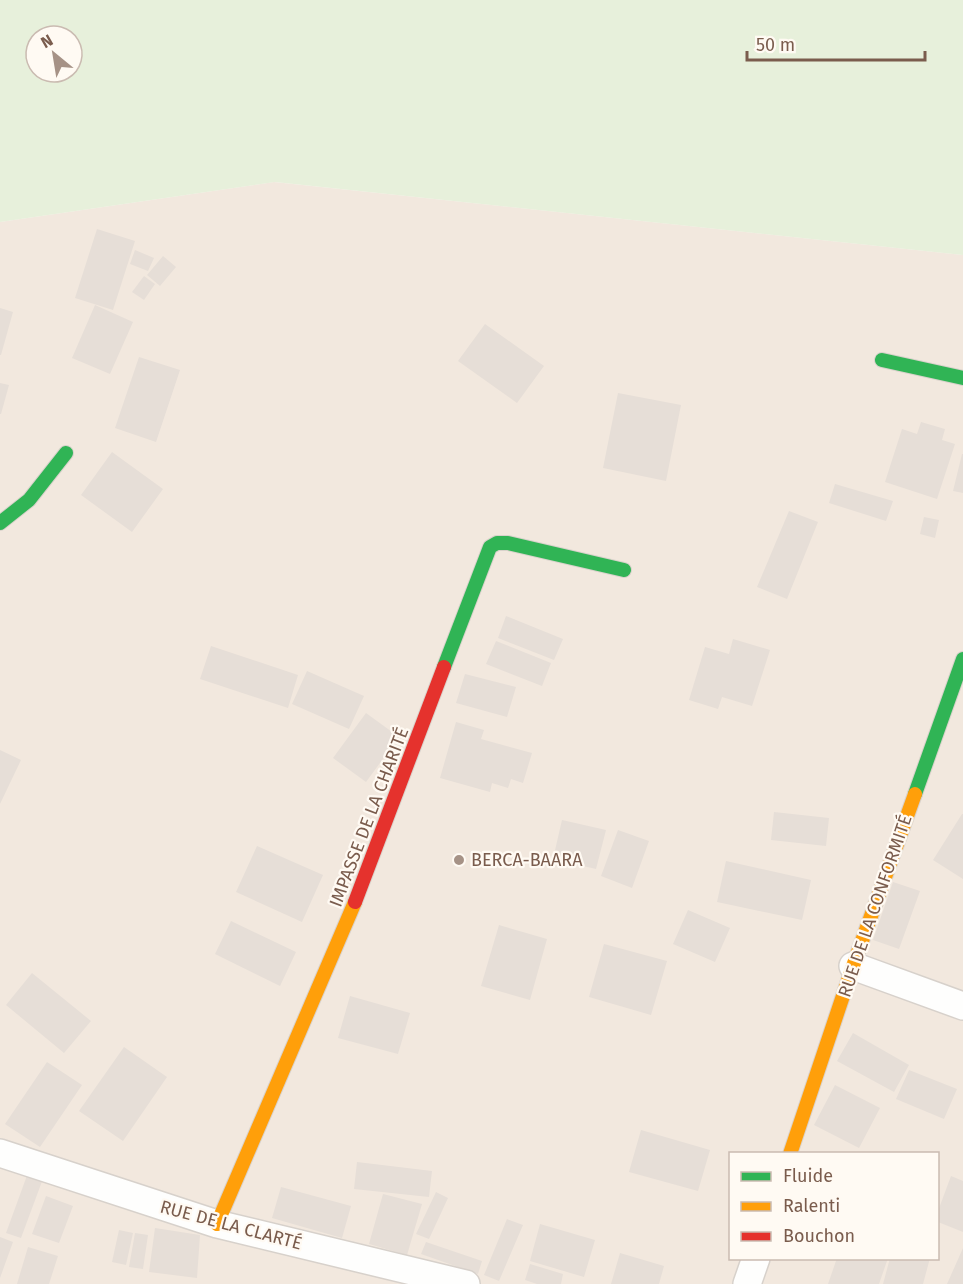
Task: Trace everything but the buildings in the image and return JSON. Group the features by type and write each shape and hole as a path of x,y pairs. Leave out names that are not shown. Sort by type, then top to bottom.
{"street":[{"path":"882,360 963,378"},
{"path":"0,523 29,501 66,453"},
{"name":"IMPASSE DE LA CHARITÉ","path":"217,1224 359,893 490,547 497,543 508,543 624,570"},
{"name":"RUE DE LA CONFORMITÉ","path":"791,1152 853,966 963,659"},
{"path":"853,966 963,1006"},
{"name":"RUE DE LA CLARTÉ","path":"0,1153 217,1224 466,1284"},
{"path":"747,1284 755,1260"}],"shaded area":[{"path":"274,182 963,255 963,1284 0,1284 0,222"}],"green space":[{"path":"0,0 963,0 963,255 275,182 0,222"}],"traffic: fast":[{"path":"882,360 963,378"},
{"path":"0,523 29,500 66,453"},
{"path":"444,667 490,547 497,543 508,543 624,570"},
{"path":"915,794 963,659"}],"traffic: slow":[{"path":"791,1152 853,966 915,794"},
{"path":"217,1224 355,902"}],"traffic: jam":[{"path":"355,902 444,667"}],"place":[{"name":"BERCA-BAARA","path":"459,860"}]}
